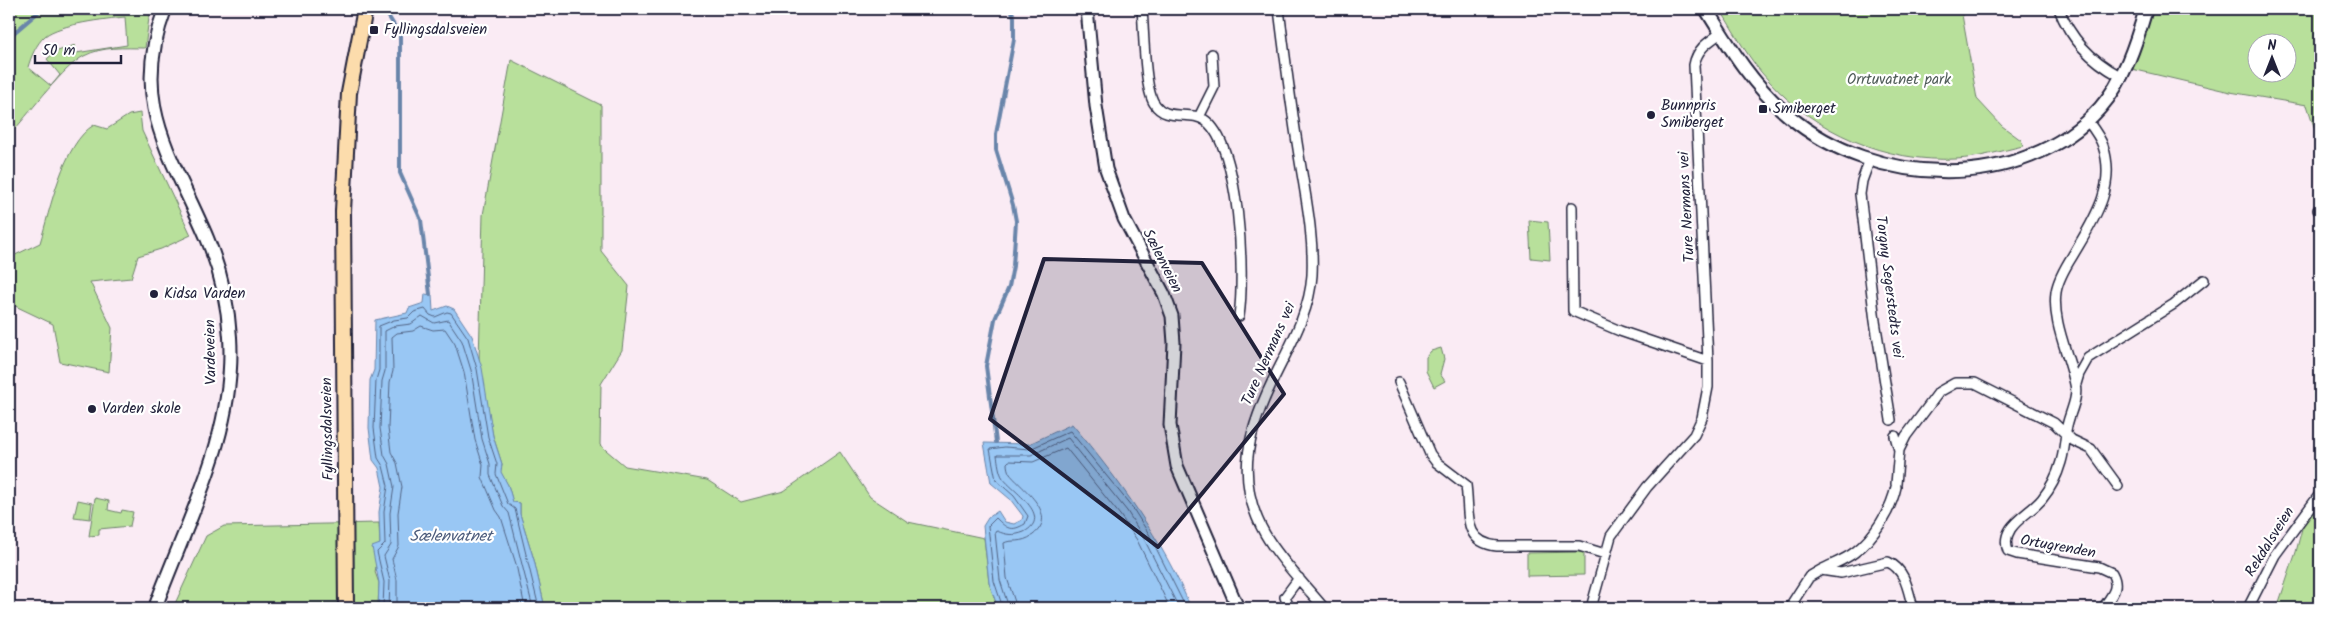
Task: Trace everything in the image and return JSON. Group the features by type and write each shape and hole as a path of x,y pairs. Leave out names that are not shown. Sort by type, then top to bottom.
{"main road":[{"name":"Vardeveien","path":"155,608 220,434 227,402 230,348 226,301 213,252 169,158 157,124 153,104 151,75 154,50 165,9"},
{"path":"1706,9 1748,74 1789,117 1827,141 1870,159 1888,164 1932,170 1968,170 2037,154 2075,132 2101,106 2120,76 2135,44 2146,9"},
{"name":"Fyllingsdalsveien","path":"346,608 344,193 350,93 365,10"}],"street":[{"name":"Sælenveien","path":"1087,9 1096,106 1106,169 1119,208 1164,294 1172,316 1174,344 1170,424 1177,466 1238,608"},
{"path":"1142,9 1149,87 1153,102 1158,108 1173,115 1199,117 1215,130 1221,142 1236,199 1242,294 1238,316"},
{"name":"Ture Nermans vei","path":"1278,9 1310,223 1312,277 1307,302 1296,334 1260,405 1251,432 1247,457 1248,484 1254,509 1266,535 1324,608"},
{"path":"2059,9 2064,21 2077,41 2087,52 2120,76"},
{"name":"Ture Nermans vei","path":"1591,608 1611,536 1633,504 1694,434 1702,418 1708,387 1708,361 1694,65 1696,55 1704,45 1721,33"},
{"path":"1199,117 1214,87 1212,54"},
{"name":"Ortugrenden","path":"2076,386 2058,322 2056,294 2064,271 2103,202 2108,181 2103,145 2087,120"},
{"name":"Torgny Segerstedts vei","path":"1870,159 1862,181 1860,194 1875,321 1891,420"},
{"path":"1572,207 1573,311 1620,331 1708,361"},
{"name":"Ortugrenden","path":"2103,608 2115,590 2116,582 2112,573 2084,564 2008,551 2006,536 2010,528 2034,508 2051,486 2061,462 2066,432 2073,408 2078,374 2088,358 2174,304 2204,280"},
{"path":"1899,450 1906,436 1939,392 1955,383 1964,381 1982,386 2054,423 2066,432 2072,440 2096,453 2118,486"},
{"path":"1399,382 1430,454 1436,462 1466,485 1470,527 1476,540 1484,545 1497,546 1579,546 1606,554"},
{"path":"1789,608 1809,577 1857,551 1884,516 1891,503 1896,486 1899,450 1895,436"},
{"name":"Rekdalsveien","path":"2248,608 2275,555 2320,494"},
{"path":"1821,570 1841,573 1880,563 1888,562 1896,565 1904,577 1913,608"},
{"path":"1289,608 1285,597 1299,578"}],"highlighted area":[{"path":"1044,259 1202,263 1284,394 1158,547 990,419"}],"green space":[{"path":"9,9 152,9 145,48 106,49 84,56 67,69 15,129 9,125","holes":["125,17 127,45 76,53 75,45 55,52 47,59 60,75 51,86 28,67 36,47 45,36 72,25"]},
{"name":"Orrtuvatnet park","path":"1720,9 1961,9 1977,99 2002,126 2021,140 2023,146 1973,157 1930,159 1878,150 1854,141 1830,129 1787,99 1755,64"},
{"path":"2153,9 2320,9 2320,145 2307,105 2230,92 2132,69"},
{"path":"511,60 601,105 601,251 629,286 622,350 601,384 600,445 625,466 707,480 741,502 784,491 840,452 870,497 908,522 984,538 989,583 998,608 545,608 534,560 520,514 520,503 513,503 508,485 500,472 502,464 493,436 479,360 483,215"},
{"path":"140,113 142,131 191,235 161,249 138,256 131,278 90,282 112,328 109,372 60,362 53,324 9,303 9,258 40,243 59,178 74,146 83,134 94,125 107,129 129,115"},
{"path":"1529,220 1548,222 1550,260 1531,258"},
{"path":"1441,348 1444,359 1440,374 1445,381 1434,387 1426,371 1426,357 1431,351"},
{"path":"2320,492 2320,608 2277,608 2296,552 2306,513"},
{"path":"95,498 109,501 108,510 121,513 122,510 133,512 130,526 99,529 99,535 89,536"},
{"path":"78,500 92,503 90,519 74,517"},
{"path":"379,523 380,545 375,572 379,583 378,608 173,608 206,536 224,526"},
{"path":"1584,552 1584,575 1527,576 1527,553"}],"water":[{"name":"Sælenvatnet","path":"425,294 432,295 433,311 447,306 454,309 472,336 482,368 493,436 502,464 501,472 508,485 513,502 520,503 520,514 534,560 545,608 378,608 379,583 372,547 380,544 379,512 383,487 379,468 373,460 369,428 370,380 374,370 375,320 407,313 409,308 424,303"},
{"path":"1072,424 1107,467 1139,512 1167,558 1191,608 998,608 989,583 983,526 988,518 998,511 1005,522 1014,524 1022,520 1023,516 1010,499 991,483 984,443 1029,444"}],"waterway":[{"path":"9,37 42,9"},
{"path":"384,9 400,35 400,173 421,220 430,294"},
{"path":"996,442 986,366 995,319 1009,287 1013,266 1016,221 996,150 996,134 1014,39 1014,17 1011,9"}],"place":[{"name":"Fyllingsdalsveien","path":"374,30"},
{"name":"Smiberget","path":"1763,109"},
{"name":"Bunnpris Smiberget","path":"1651,115"},
{"name":"Kidsa Varden","path":"154,294"},
{"name":"Varden skole","path":"92,409"}]}
